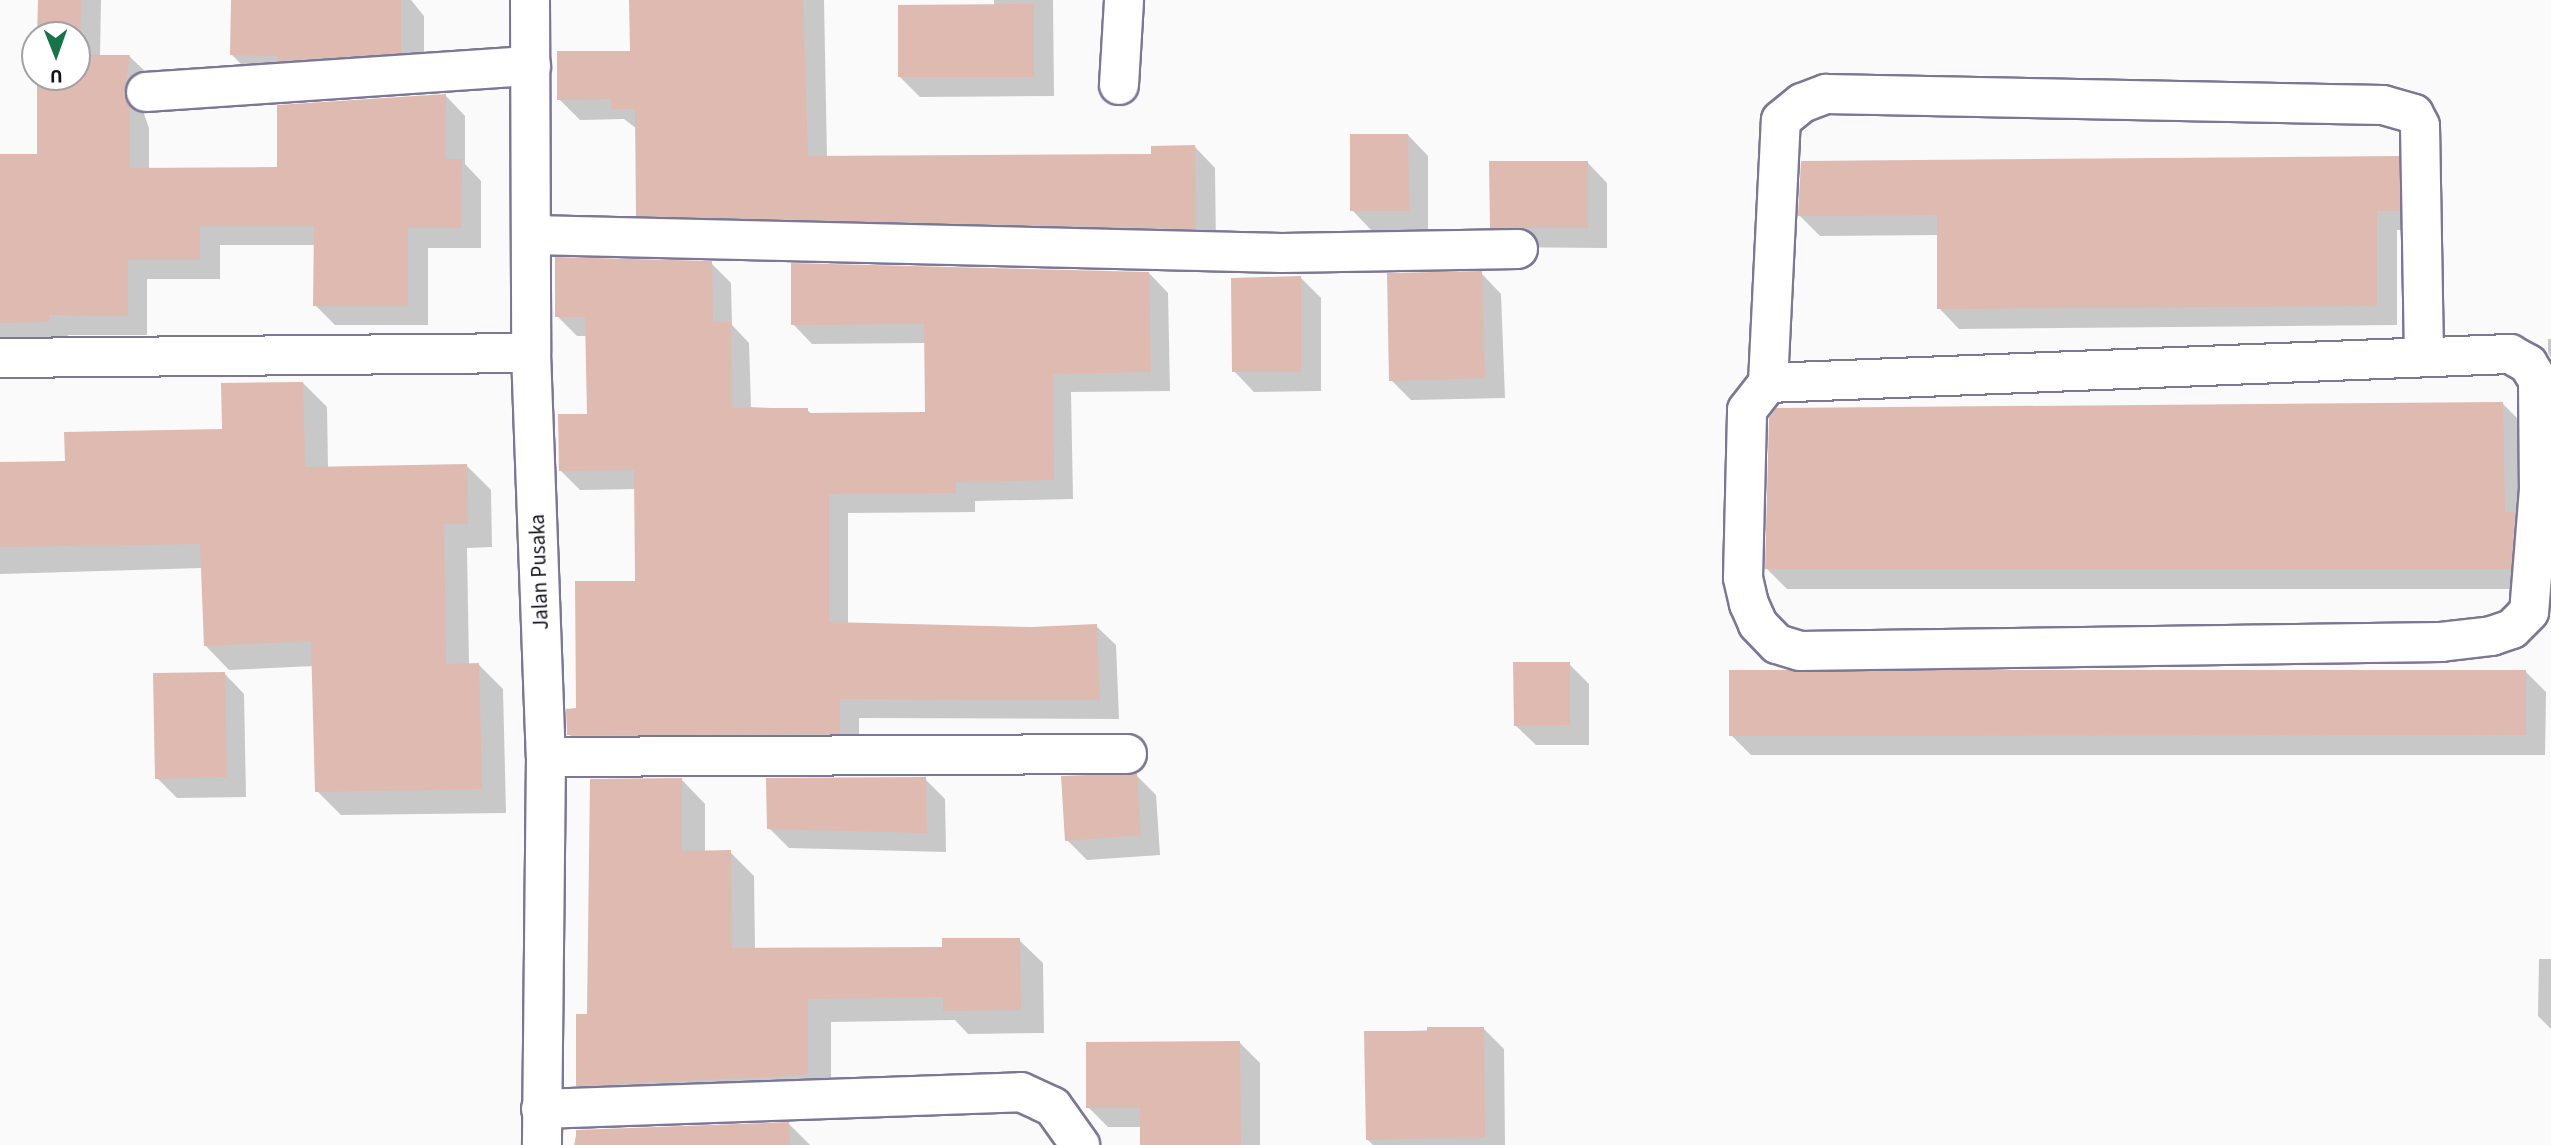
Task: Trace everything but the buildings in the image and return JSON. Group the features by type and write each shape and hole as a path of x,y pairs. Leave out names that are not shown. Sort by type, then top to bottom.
{"street":[{"name":"Jalan Pusaka","path":"530,0 533,235 531,353 546,757 542,1127"},
{"path":"1119,85 1124,0"},
{"path":"146,92 531,66"},
{"path":"1768,383 2510,354 2528,364 2538,380 2545,488 2529,612 2512,629 2492,636 2441,642 1800,651 1777,644 1758,624 1743,578 1747,410 1768,383 1781,120 1802,103 1826,94 2384,105 2414,114 2420,126 2424,357"},
{"path":"533,235 1282,253 1518,249"},
{"path":"0,358 531,353"},
{"path":"546,757 1128,754"},
{"path":"542,1127 1021,1093 1053,1107 1080,1145"}]}
